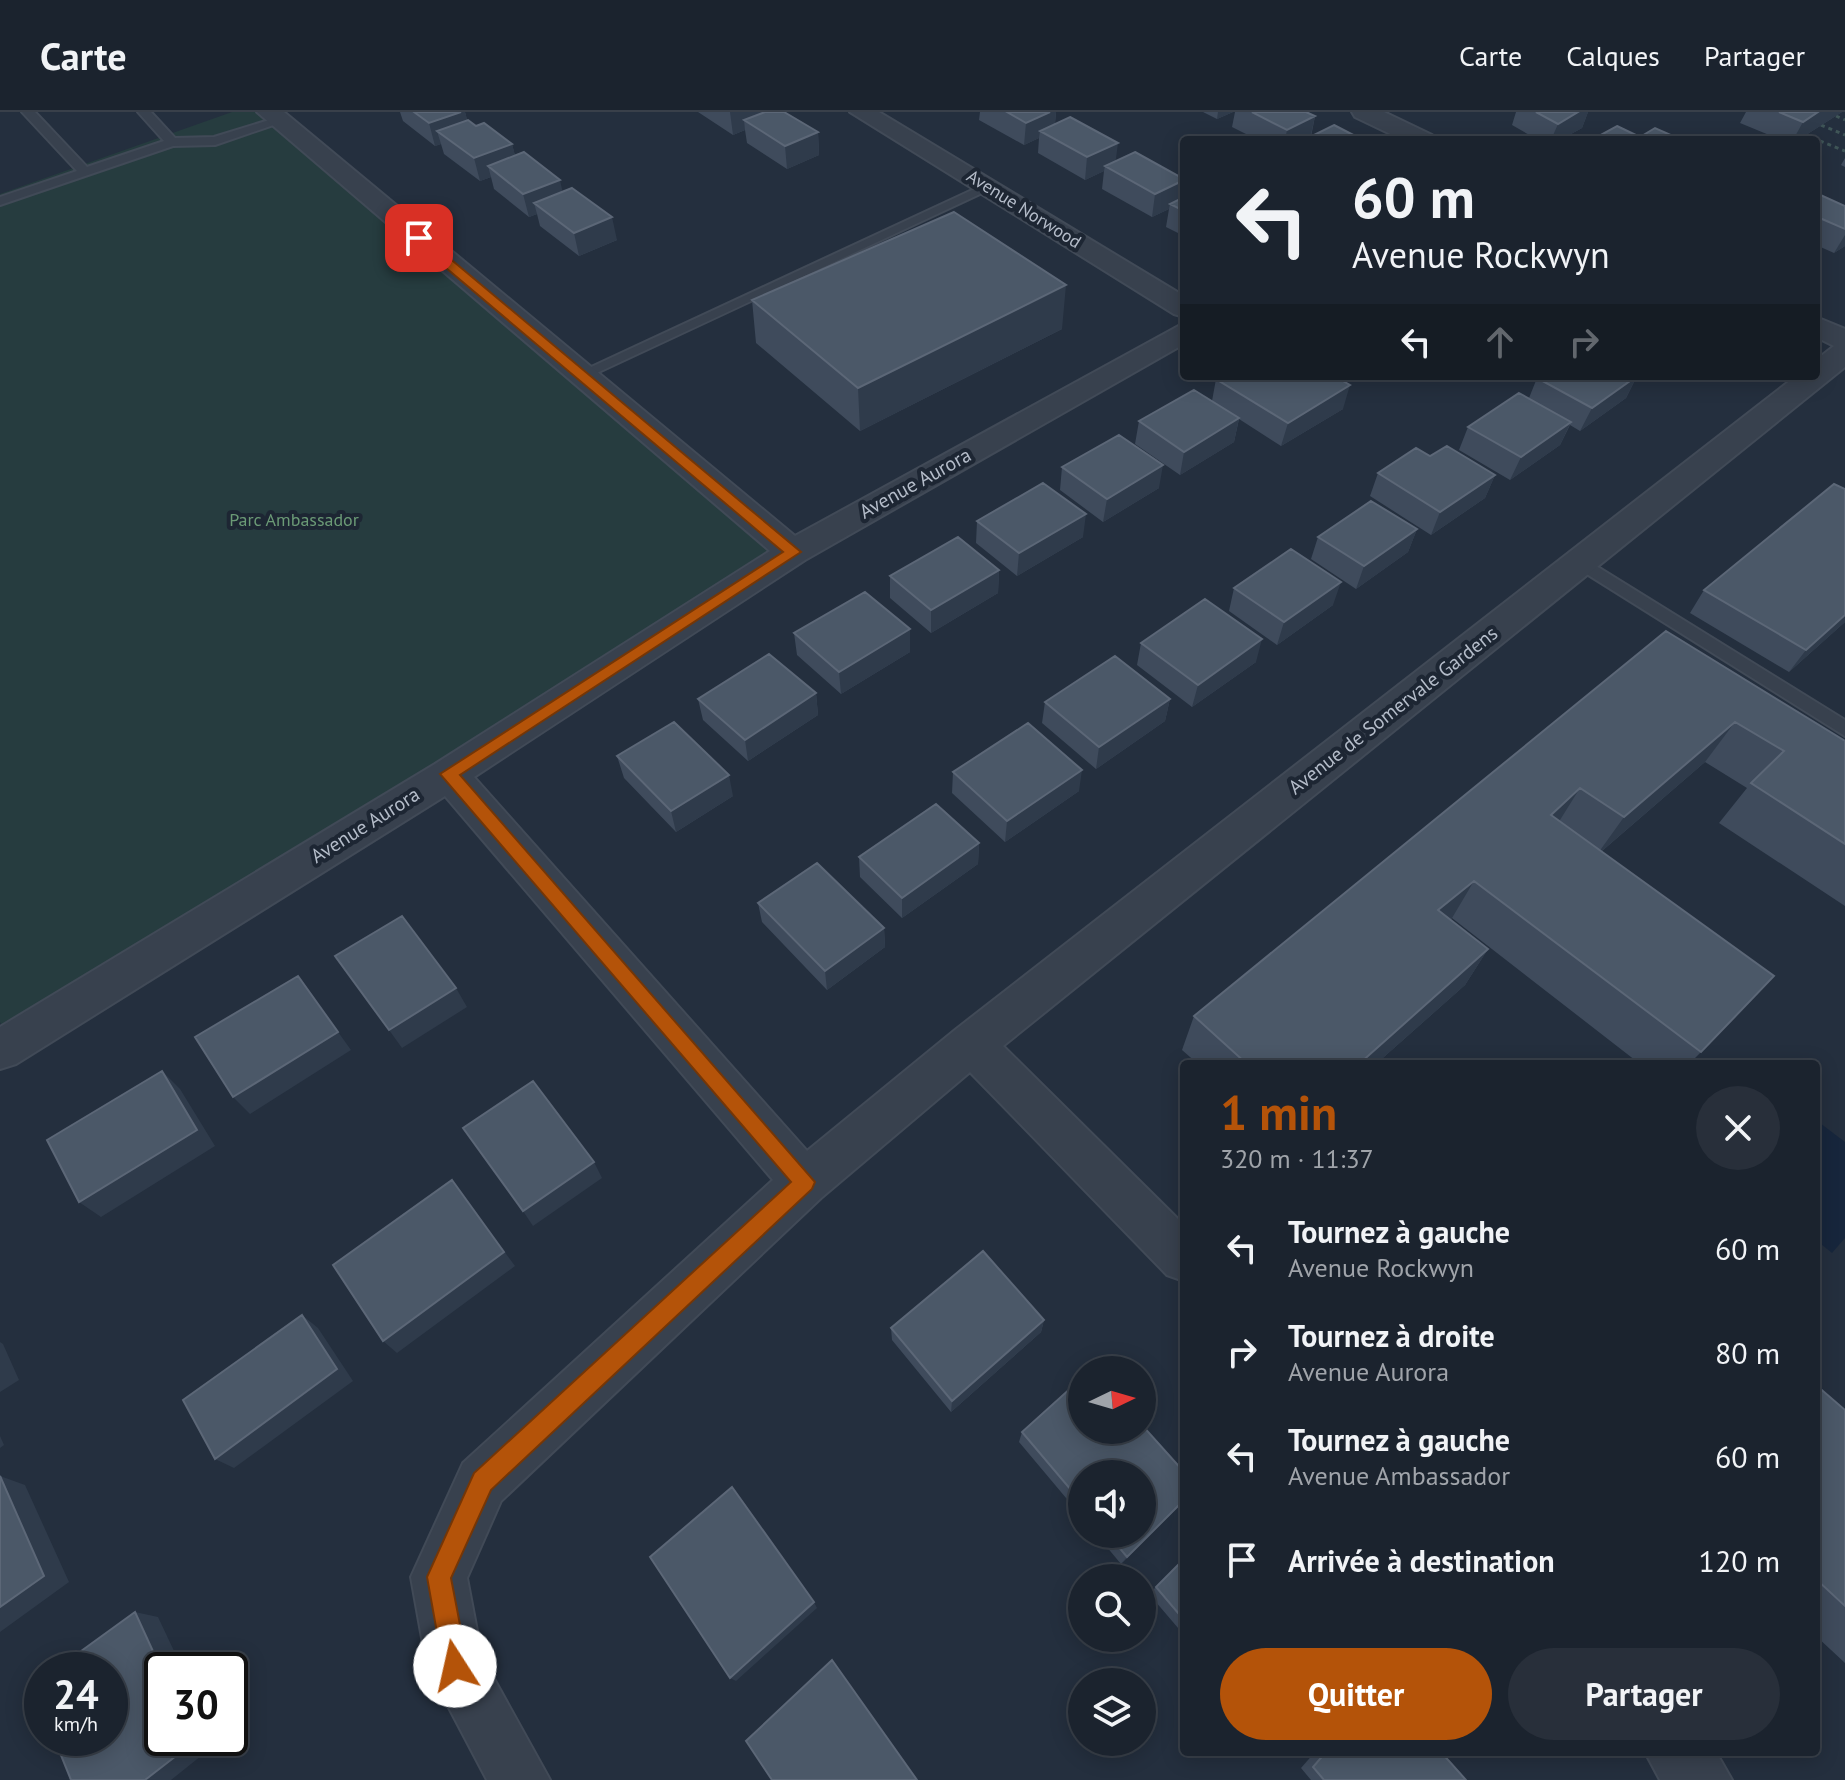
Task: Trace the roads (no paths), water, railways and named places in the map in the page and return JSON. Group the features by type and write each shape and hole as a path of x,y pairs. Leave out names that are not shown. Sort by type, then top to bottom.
{"street":[{"name":"Avenue Norwood","path":"862,112 1180,306"},
{"path":"1364,112 1415,136"},
{"path":"274,116 793,552"},
{"path":"1820,328 1845,340"},
{"name":"Avenue Aurora","path":"0,1050 449,774 793,552 1180,334"},
{"name":"Avenue de Somervale Gardens","path":"1820,372 1845,352"},
{"name":"Avenue de Somervale Gardens","path":"520,1780 455,1666 439,1577 482,1482 804,1182 971,1044 1810,380"},
{"path":"449,774 804,1182"},
{"path":"971,1044 1180,1254"},
{"path":"1678,1756 1702,1780"}],"lane":[{"path":"28,112 85,172"},
{"path":"144,112 172,142"},
{"path":"0,201 172,142 215,141 274,116"},
{"path":"581,375 989,187"},
{"path":"1580,562 1845,729"}],"water":[{"path":"1820,1123 1845,1142 1845,1238 1832,1253 1820,1243"}],"park label":[{"name":"Parc Ambassador","path":"294,520"}]}
